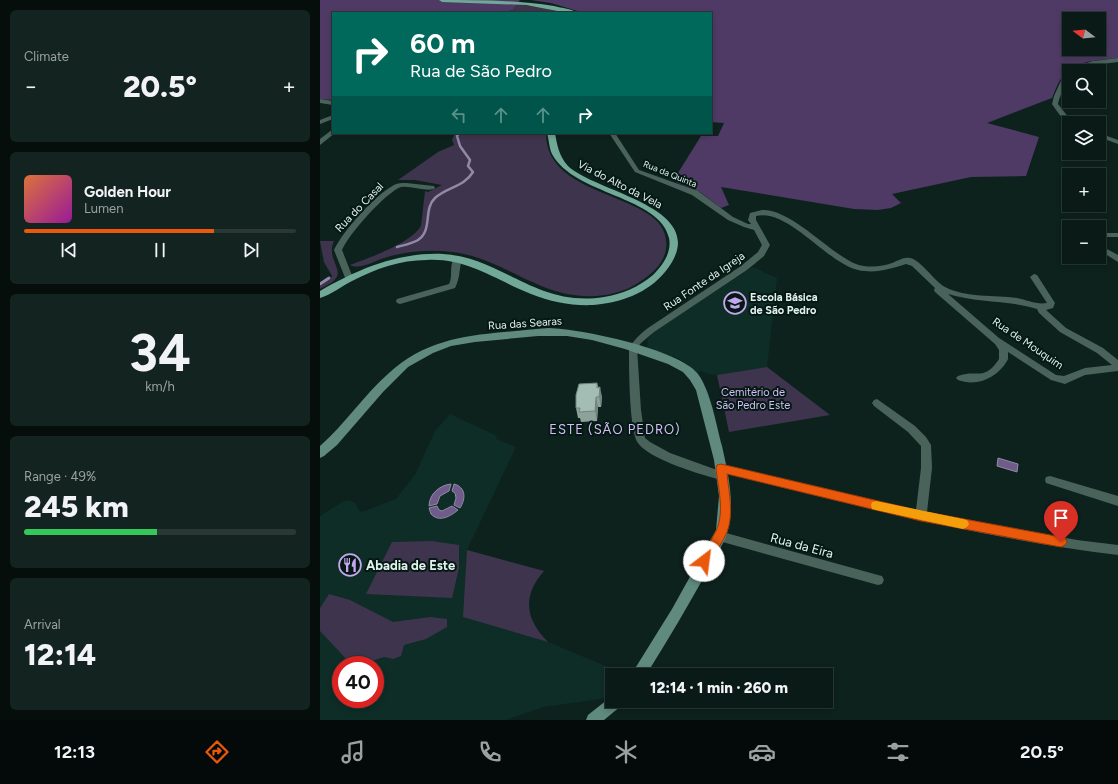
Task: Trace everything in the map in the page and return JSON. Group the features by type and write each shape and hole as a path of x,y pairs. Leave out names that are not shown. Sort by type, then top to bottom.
{"main road":[{"path":"442,0 532,3 572,12"},
{"name":"Via do Alto da Vela","path":"320,295 349,278 378,265 398,259 422,256 458,260 481,267 534,293 556,299 579,302 602,301 630,294 648,284 664,268 674,245 671,232 665,221 652,210 584,179 565,168 555,154 551,144 551,134"}],"street":[{"path":"1090,64 1118,60"},
{"path":"1062,87 1056,98 1055,104 1065,116"},
{"path":"320,101 332,103"},
{"path":"320,122 332,117"},
{"path":"320,143 332,132"},
{"name":"Rua da Quinta","path":"613,134 617,138 632,166 638,171 695,193 723,214 748,226 756,228"},
{"path":"1106,138 1118,142"},
{"name":"Rua do Casal","path":"349,278 338,250 340,242 393,188 407,184 431,188"},
{"path":"756,228 752,220 753,215 759,213 768,214 787,222 853,266 875,269 910,260 933,282 946,291 966,296 1021,302 1041,307 1050,306 1051,303 1034,277"},
{"name":"Rua Fonte da Igreja","path":"633,348 638,341 651,330 744,268 761,254 764,249 765,241 756,228"},
{"path":"1106,235 1118,235"},
{"path":"1106,252 1118,259"},
{"path":"400,301 452,286 455,281 455,268 458,260"},
{"name":"Rua de Mouquim","path":"895,265 902,265 913,270 996,340 1054,378 1065,380 1074,374 1117,362"},
{"path":"1041,307 1042,311 1064,331 1097,348 1117,362"},
{"name":"Rua das Searas","path":"320,453 336,438 392,376 407,363 431,349 464,341 553,332 580,335 633,348 678,364 690,372 697,381 721,472 725,503 725,517 722,531 677,613 642,668"},
{"path":"961,378 978,379 996,370 1004,359 1005,355 996,340"},
{"path":"633,348 638,422 641,439 652,449 701,471 721,472 921,516 1077,545 1118,550"},
{"path":"876,403 920,437 926,445 927,456 921,516"},
{"path":"1050,480 1118,501"},
{"name":"Rua da Eira","path":"719,536 878,580"},
{"path":"593,720 608,708"}],"shaded area":[{"path":"320,0 520,0 513,10 504,12 332,12 332,100 320,99"},
{"path":"531,0 1118,0 1118,58 1096,60 1081,64 1062,64 1062,77 1052,98 987,123 1039,137 1026,176 971,177 892,194 901,203 891,208 878,210 854,209 721,187 729,205 721,208 700,192 673,181 701,136 718,136 724,123 712,122 712,12 581,12 551,3"},
{"name":"Escola Básica de São Pedro","path":"753,267 777,278 767,367 717,375 700,371 697,374 680,359 647,349 648,338 657,329"},
{"path":"450,414 497,436 496,439 516,447 467,550 544,571 532,587 529,602 532,622 548,642 610,668 605,668 605,698 543,707 506,720 320,720 320,516 342,502 349,500 355,503 362,512 396,499 416,473 435,431"},
{"path":"998,458 1018,464 1017,472 997,466"},
{"path":"451,484 449,491 440,496 437,504 429,506 429,502 433,494 439,488"},
{"path":"454,484 461,488 464,494 460,508 454,505 456,498 455,493 452,491"},
{"path":"437,506 439,510 442,511 452,506 458,510 445,518 438,518 431,514 429,508"}],"green space":[{"path":"517,4 563,12 504,12 513,10"},
{"path":"455,134 546,134 551,156 566,173 586,185 632,205 651,216 663,230 666,249 663,259 657,268 637,284 619,292 605,295 583,296 563,293 545,287 473,256 453,252 409,252 384,258 363,266 350,265 399,244 416,232 421,226 425,191 428,192 442,185 415,180 398,180 438,152 454,145 452,140"},
{"path":"320,241 334,241 332,252 338,274 333,281 320,289 320,286 332,276 324,262"},
{"name":"Cemitério de São Pedro Este","path":"767,367 830,415 729,432 717,375"},
{"path":"432,541 459,545 459,568 452,598 366,594 392,542"},
{"path":"467,550 544,571 532,589 529,607 535,625 548,642 463,617"},
{"path":"329,594 350,600 393,622 430,617 447,619 447,627 426,639 404,645 401,656 393,659 384,656 343,656 320,631 320,608"}],"building":[{"path":"597,383 597,388 600,387 599,397 596,397 595,411 579,412 580,408 576,408 576,395 579,384"}],"waterway":[{"path":"397,247 418,240 423,236 427,225 431,203 440,194 465,181 473,172 468,166 470,160 460,146 457,136 458,134"},
{"path":"320,284 329,278"}],"slow traffic":[{"path":"876,505 963,524"}],"place":[{"name":"Escola Básica de São Pedro","path":"735,303"},
{"name":"Abadia de Este","path":"350,565"}],"district":[{"name":"ESTE (SÃO PEDRO)","path":"615,429"}],"route":[{"path":"704,561 722,531 725,517 721,468 921,516 1061,542"}]}
